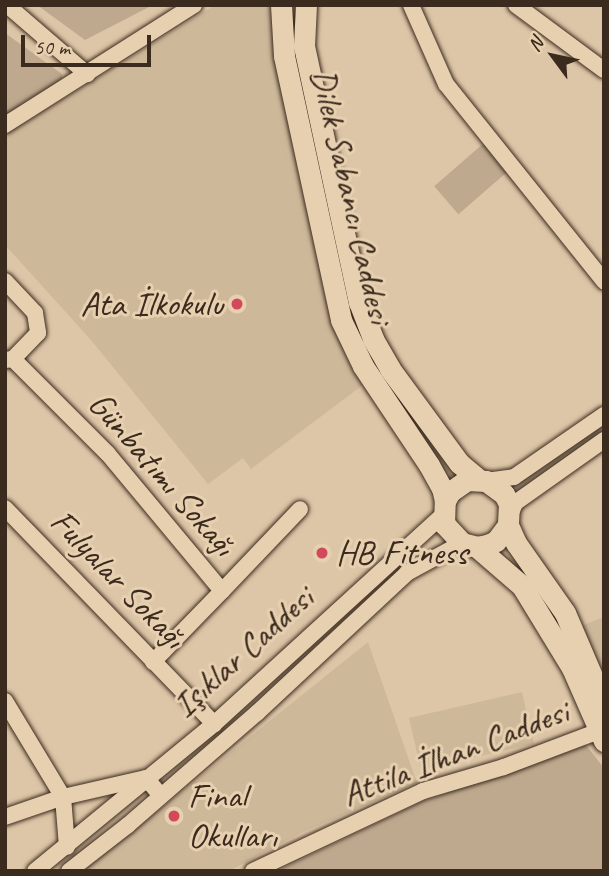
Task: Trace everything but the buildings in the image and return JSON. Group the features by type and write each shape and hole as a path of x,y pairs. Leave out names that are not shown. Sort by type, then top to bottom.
{"main road":[{"name":"Dilek Sabancı Caddesi","path":"281,5 284,56 341,320 363,366 442,488 444,508"},
{"name":"Dilek Sabancı Caddesi","path":"306,5 304,46 359,302 373,339 390,369 459,463 482,480"},
{"name":"Işıklar Caddesi","path":"444,508 458,485 482,480"},
{"path":"482,480 504,494 516,542 577,635 604,704"},
{"path":"444,508 448,532 470,545 522,586 572,668 602,734"},
{"name":"Işıklar Caddesi","path":"470,545 496,541 509,520"}],"street":[{"path":"411,5 446,84 604,281"},
{"path":"516,5 604,70"},
{"path":"7,7 87,74"},
{"path":"5,125 87,74 181,8"},
{"name":"Günbatımı Sokağı","path":"5,281 35,313 38,333 9,360 108,454 222,591 153,662"},
{"path":"482,480 514,477 604,415"},
{"path":"509,520 515,503 604,440"},
{"name":"Işıklar Caddesi","path":"35,871 214,724 444,508"},
{"name":"Fulyalar Sokağı","path":"5,509 214,724"},
{"path":"222,591 300,509"},
{"name":"Işıklar Caddesi","path":"69,871 257,713 398,580 444,550 470,545"},
{"path":"5,701 63,797 67,847"},
{"name":"Attila İlhan Caddesi","path":"253,871 424,792 602,734"},
{"path":"5,817 63,797 146,778 161,796"}],"shaded area":[{"path":"37,5 153,5 85,40"},
{"path":"215,5 269,5 304,192 339,338 363,385 251,469 243,458 208,484 91,340 5,245 5,135"},
{"path":"297,5 353,316 460,476 450,484 386,387 348,318 294,58 293,20"},
{"path":"5,33 62,74 63,83 5,118"},
{"path":"484,143 508,171 458,214 434,186"},
{"path":"604,422 604,431 519,491 515,486"},
{"path":"604,617 604,681 581,626"},
{"path":"368,642 417,783 301,833 229,871 83,871"},
{"path":"522,692 534,744 421,770 409,718"},
{"path":"585,744 604,768 604,871 277,871 421,802"}],"place":[{"name":"Ata İlkokulu","path":"237,304"},
{"name":"HB Fitness","path":"322,553"},
{"name":"Final Okulları","path":"174,816"}]}
